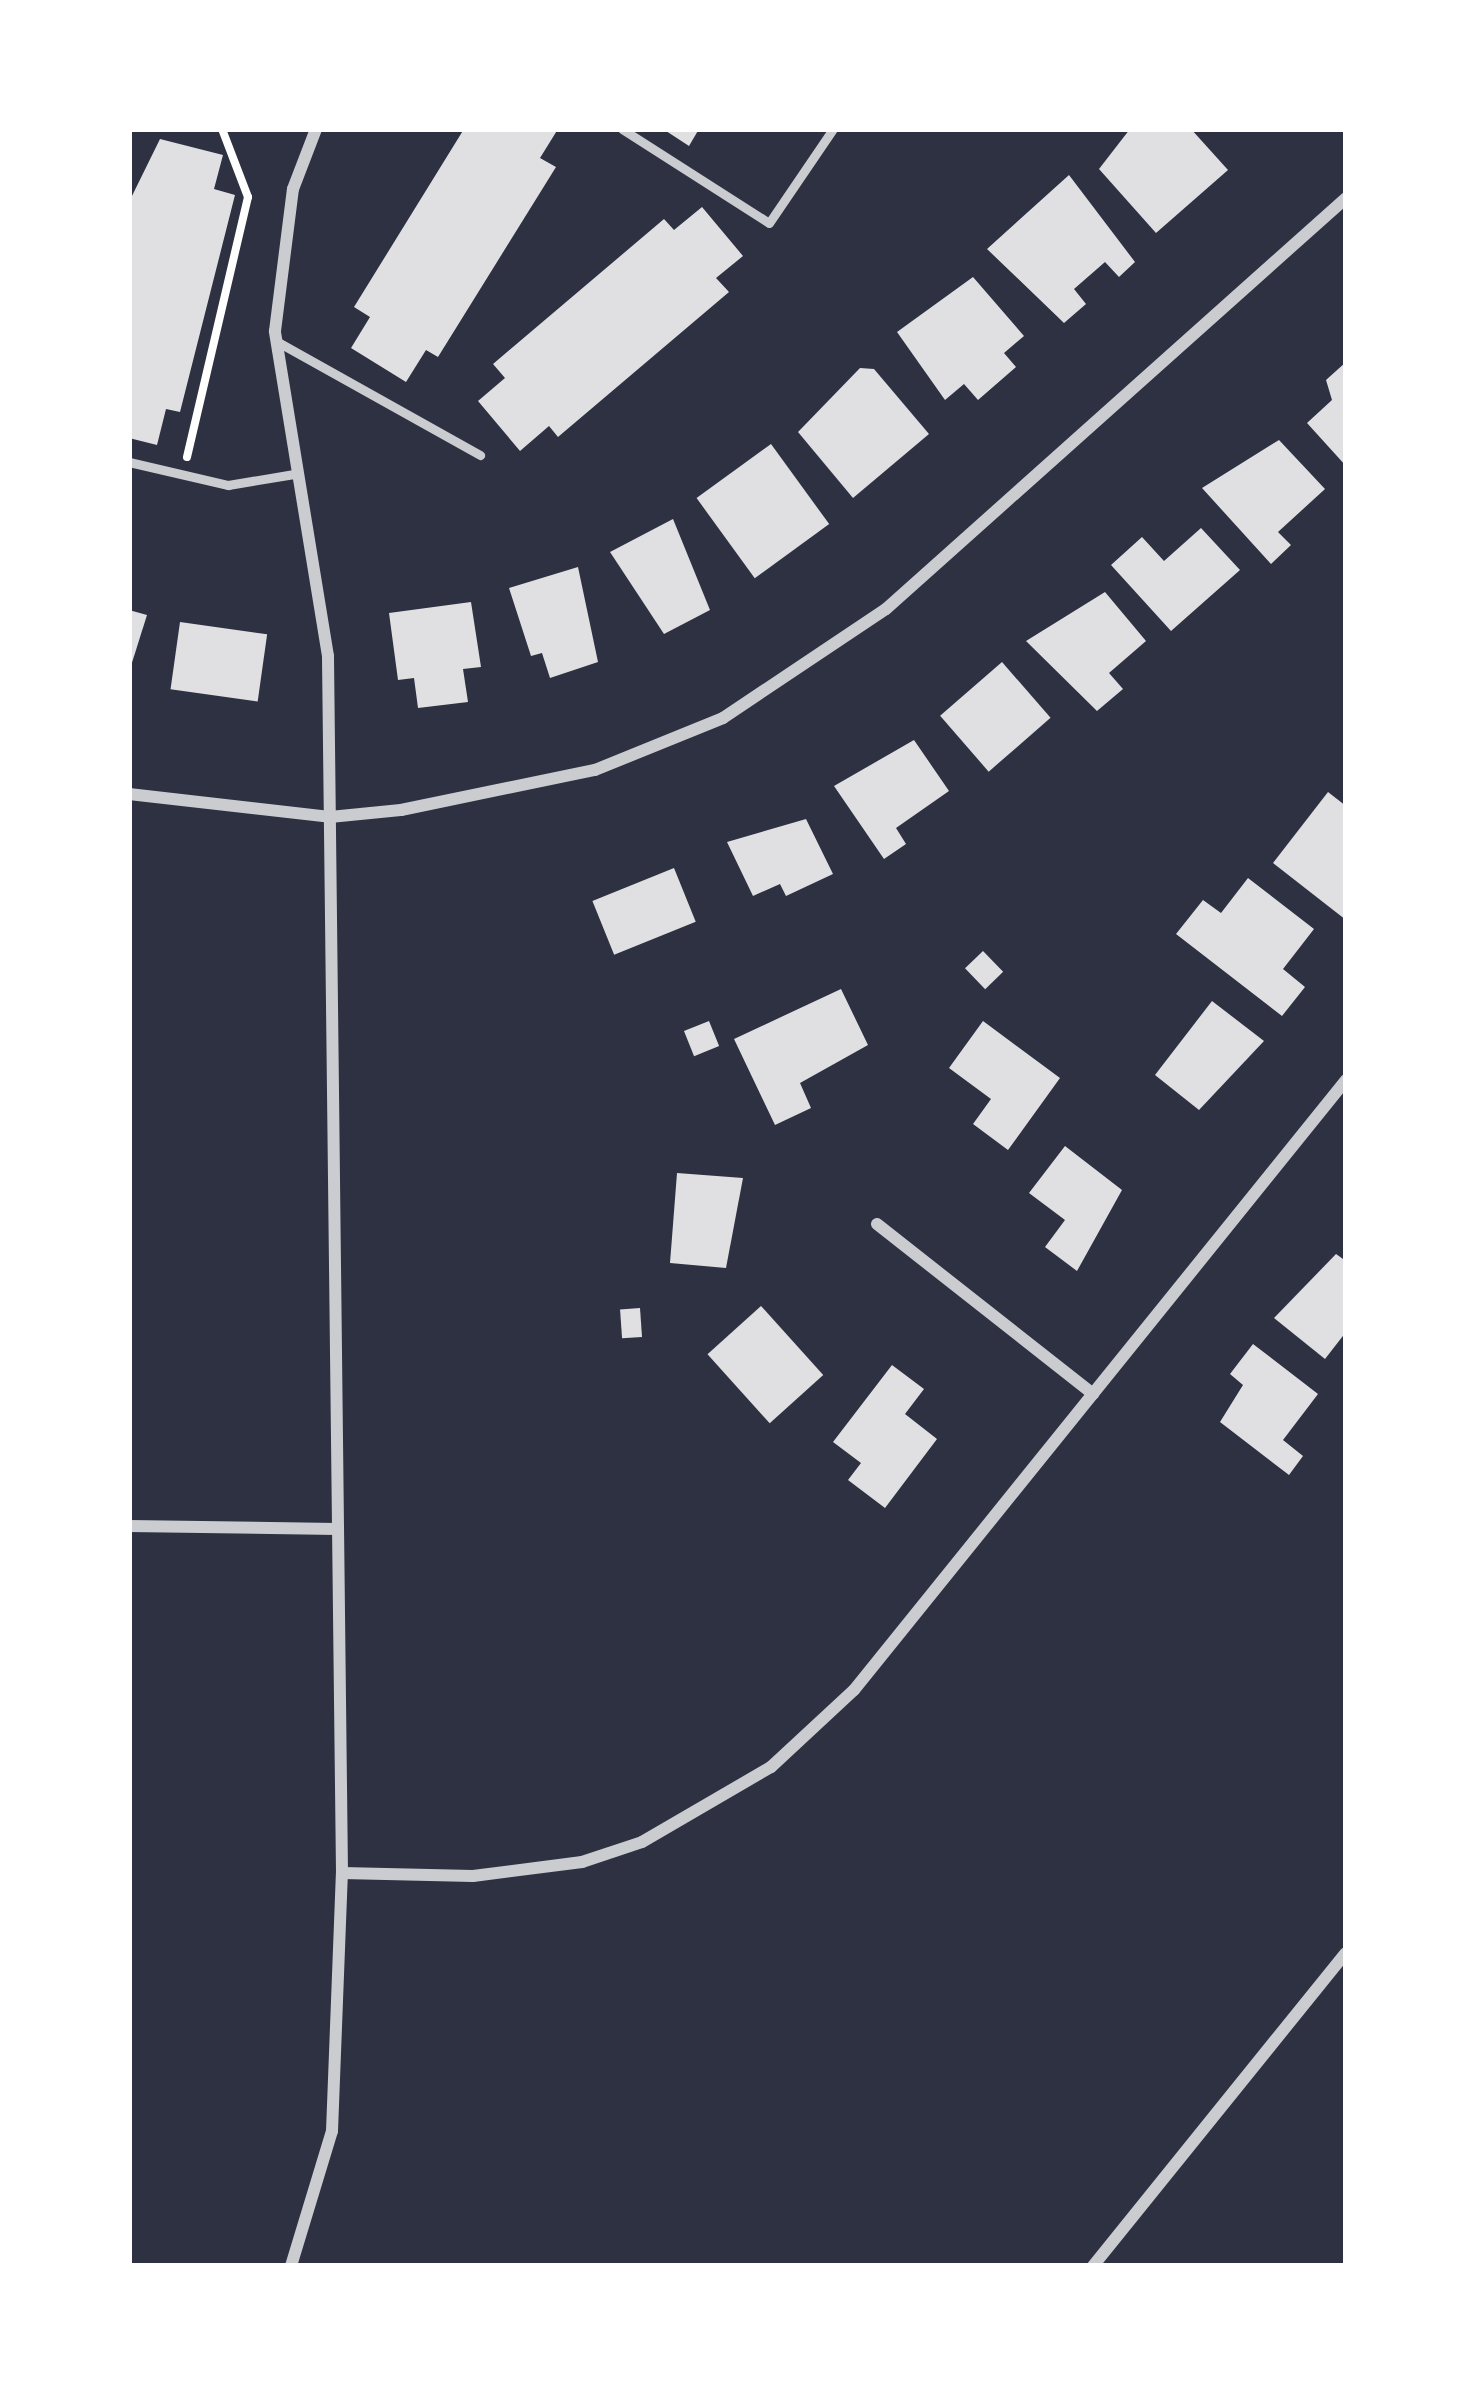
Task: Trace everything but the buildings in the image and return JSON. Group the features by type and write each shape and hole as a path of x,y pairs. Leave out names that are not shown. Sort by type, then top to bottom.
{"street":[{"path":"291,2266 332,2131 342,1873 328,656 294,474 276,341 279,263 311,130"},
{"path":"129,794 331,817 489,797 595,770 807,669 1062,459 1346,198"},
{"path":"342,1873 473,1876 582,1862 729,1796 854,1690 1346,1080"},
{"path":"878,1224 1094,1394"},
{"path":"129,1526 337,1529"},
{"path":"1094,2266 1346,1953"}],"lane":[{"path":"622,129 770,223 833,129"},
{"path":"276,341 480,454"},
{"path":"129,462 228,485 294,474"}],"path":[{"path":"183,476 248,197 222,129"}]}
